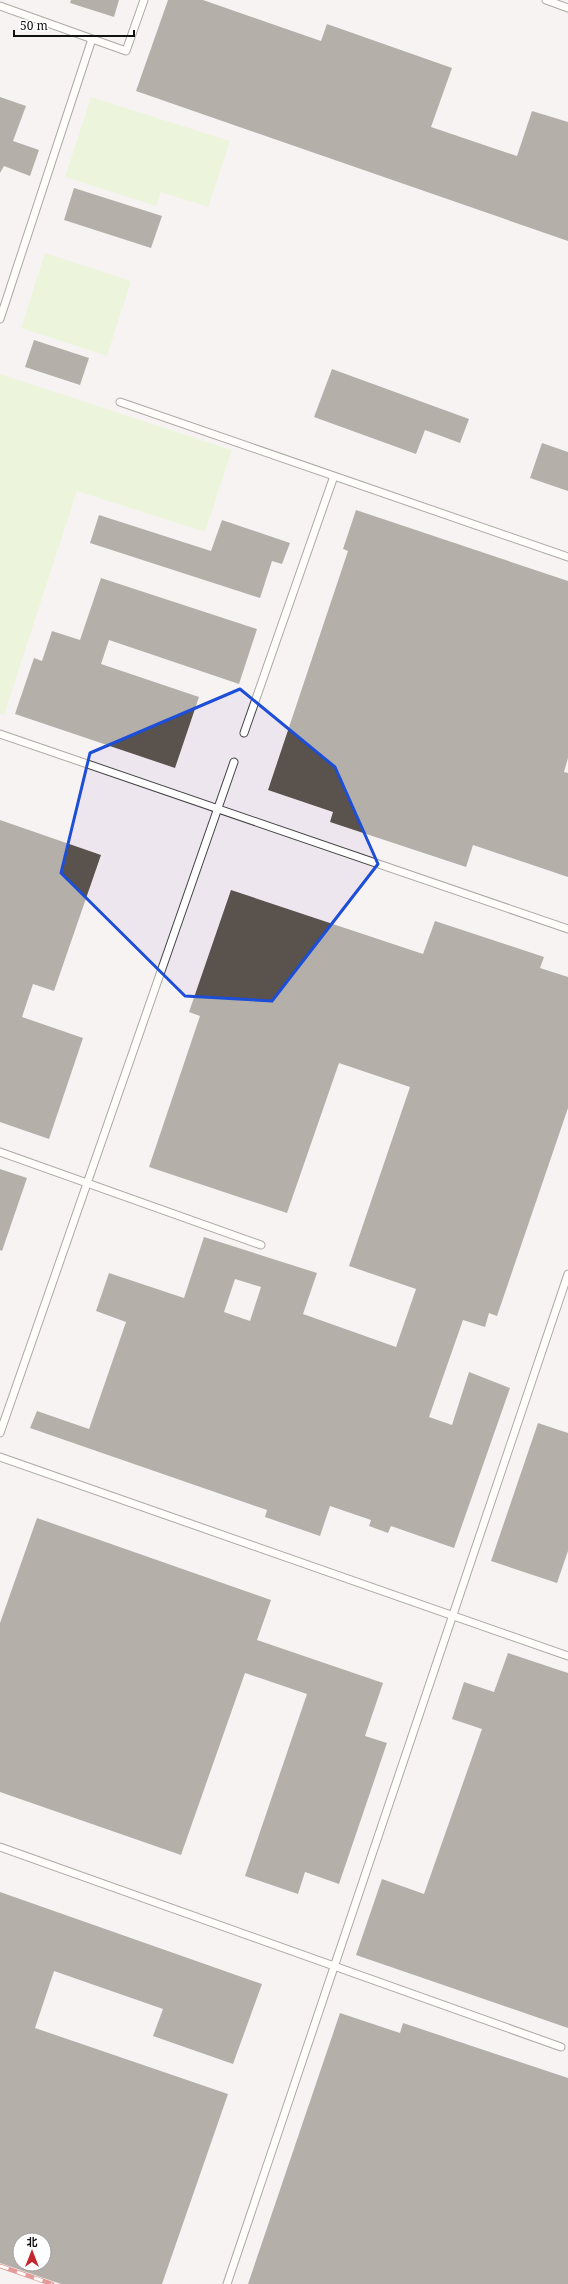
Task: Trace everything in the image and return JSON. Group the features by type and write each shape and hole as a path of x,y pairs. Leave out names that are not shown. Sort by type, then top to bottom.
{"lane":[{"path":"0,6 126,51 144,0"},
{"path":"546,0 568,8"},
{"path":"0,319 92,39"},
{"path":"120,402 568,557"},
{"path":"244,733 334,476"},
{"path":"0,734 568,929"},
{"path":"0,1433 234,762"},
{"path":"0,1152 261,1244"},
{"path":"227,2284 568,1274"},
{"path":"0,1457 568,1656"},
{"path":"0,1847 561,2047"}],"highlighted area":[{"path":"240,689 335,767 378,864 272,1001 185,996 61,873 90,753"}],"shaded area":[{"path":"0,0 568,0 568,2284 0,2284"}],"green space":[{"path":"91,97 230,141 208,207 161,192 156,206 65,177"},
{"path":"45,253 131,281 107,356 21,328"},
{"path":"0,374 232,450 205,532 77,491 4,715 0,713"}],"building":[{"path":"71,0 119,0 114,17 70,3"},
{"path":"168,0 203,0 321,41 327,24 452,68 431,127 517,156 532,111 568,122 568,241 136,91"},
{"path":"0,97 26,106 13,141 39,150 30,176 4,166 0,173"},
{"path":"74,188 162,216 151,248 64,220"},
{"path":"34,340 89,358 80,385 25,367"},
{"path":"332,369 469,419 460,443 425,430 416,454 314,417"},
{"path":"542,443 568,452 568,491 530,478"},
{"path":"356,510 568,581 568,758 564,772 568,773 568,877 473,845 466,867 330,822 333,812 268,790 348,551 343,549"},
{"path":"99,515 211,551 222,520 290,543 282,564 272,561 260,598 90,543"},
{"path":"101,578 257,629 239,684 109,640 101,664 199,697 175,768 15,714 34,658 42,661 52,631 80,640"},
{"path":"0,820 101,855 54,991 33,984 22,1017 83,1038 49,1139 0,1122"},
{"path":"231,890 423,954 435,921 544,957 540,968 568,977 568,1108 497,1316 489,1313 485,1327 463,1320 429,1417 452,1425 469,1372 510,1388 454,1548 391,1526 388,1533 369,1526 371,1520 330,1506 320,1536 265,1517 267,1510 30,1428 37,1411 89,1429 126,1322 96,1311 109,1273 184,1298 204,1237 317,1273 303,1314 396,1347 416,1289 349,1266 410,1087 339,1063 287,1213 149,1167 200,1016 189,1012","holes":["235,1279 261,1287 250,1321 224,1312"]},
{"path":"0,1169 27,1178 2,1251 0,1250"},
{"path":"538,1423 568,1433 568,1551 557,1583 491,1561"},
{"path":"37,1518 271,1600 257,1640 383,1683 365,1736 387,1743 339,1884 305,1872 298,1894 245,1876 307,1694 245,1673 181,1855 0,1792 0,1623"},
{"path":"508,1653 568,1673 568,2028 356,1955 382,1879 424,1894 482,1729 452,1719 464,1682 494,1692"},
{"path":"0,1892 262,1984 233,2064 153,2036 163,2009 54,1971 35,2028 228,2094 162,2284 61,2284 26,2272 52,2272 52,2232 12,2232 12,2267 0,2263"},
{"path":"340,2013 400,2033 403,2023 568,2078 568,2284 248,2284"}],"railway":[{"path":"0,2266 52,2284"}]}
